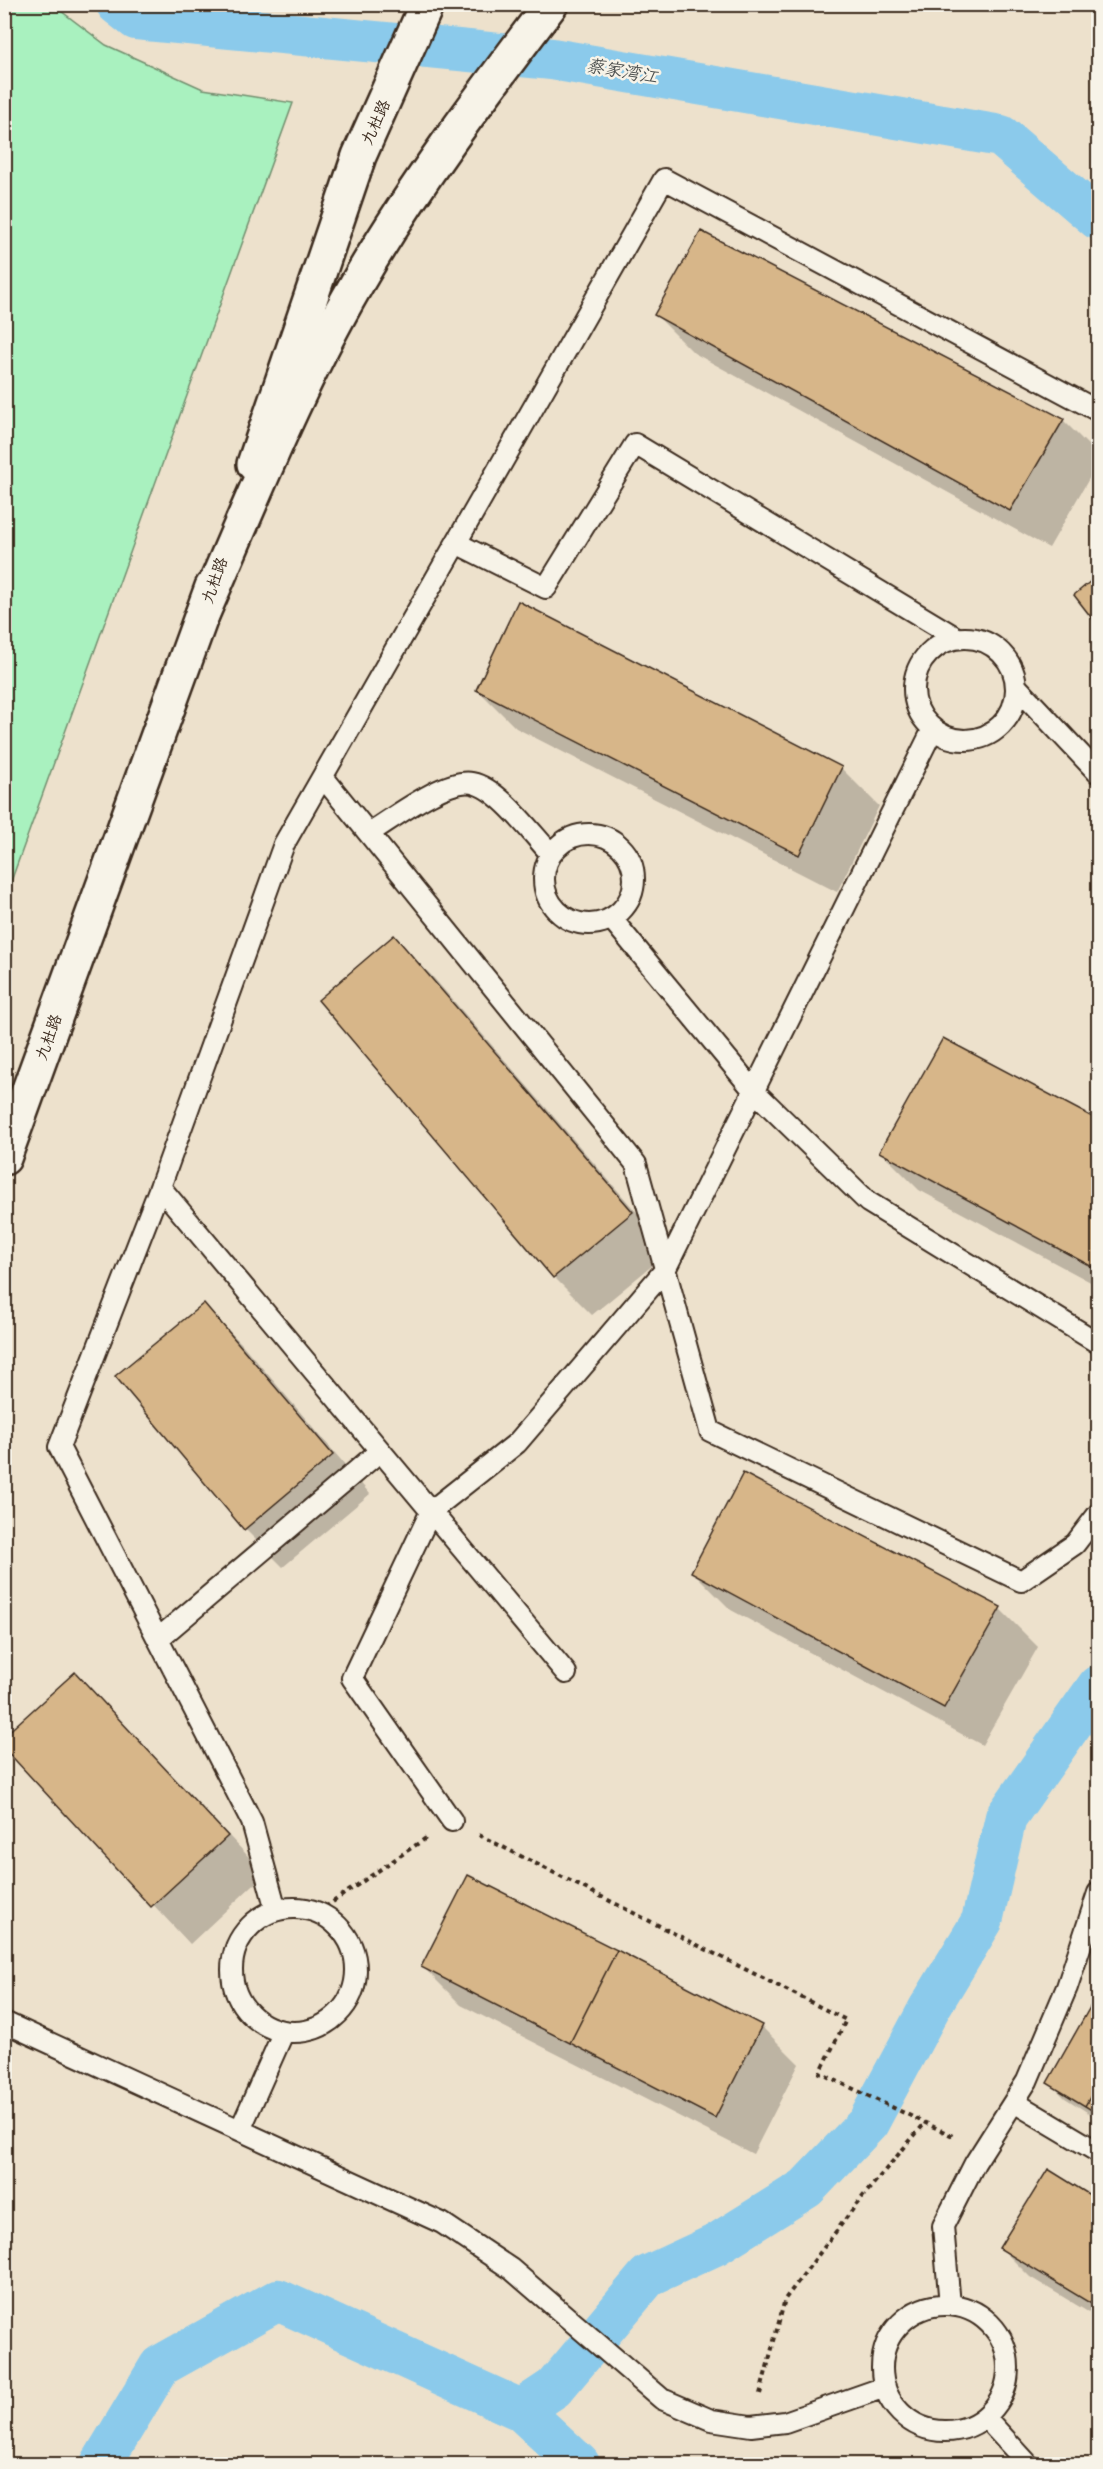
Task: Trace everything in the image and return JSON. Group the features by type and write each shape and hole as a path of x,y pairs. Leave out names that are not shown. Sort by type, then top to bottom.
{"main road":[{"name":"九杜路","path":"4,1158 202,615 359,156 427,4"},
{"path":"202,615 304,385 356,286 412,194 468,114 551,4"}],"lane":[{"path":"276,1910 252,1822 59,1447 160,1187 285,844 664,179 1098,411"},
{"path":"456,543 546,588 635,444 957,638"},
{"path":"957,638 974,638 990,643 998,649 1013,670 1017,687 1015,704 1007,719 996,731 981,738 964,741 948,737 933,729 922,717 915,701 914,684 918,668 927,654 940,644 957,638"},
{"path":"1017,687 1098,773"},
{"path":"452,1821 352,1678 431,1511 517,1443 665,1270 933,729"},
{"path":"323,777 636,1164 710,1431 1021,1581 1075,1544 1098,1514"},
{"path":"369,833 440,788 472,783 498,797 551,854"},
{"path":"589,833 616,843 626,854 634,882 630,897 622,909 610,918 597,923 582,923 568,918 556,910 548,897 544,882 545,868 551,854 561,843 574,836 589,833"},
{"path":"610,918 754,1091 868,1202 1098,1343"},
{"path":"160,1187 566,1672"},
{"path":"158,1639 380,1450"},
{"path":"950,2305 943,2226 983,2150 1027,2080 1066,1987 1098,1893"},
{"path":"297,1908 318,1912 336,1924 349,1941 355,1960 355,1979 349,1998 338,2014 322,2025 303,2032 284,2031 265,2025 249,2013 238,1997 232,1977 233,1955 242,1935 256,1920 276,1910 297,1908"},
{"path":"4,2022 442,2223 511,2269 662,2399 711,2420 750,2426 785,2422 885,2387"},
{"path":"240,2130 284,2031"},
{"path":"1014,2102 1098,2152"},
{"path":"950,2305 970,2310 988,2322 1001,2339 1007,2359 1006,2381 999,2401 985,2416 968,2427 947,2431 927,2429 908,2420 894,2406 885,2387 881,2367 885,2347 894,2329 910,2315 929,2307 950,2305"},
{"path":"985,2416 1028,2464"}],"path":[{"path":"318,1912 452,1821 846,2020 820,2073 983,2150"},
{"path":"750,2426 785,2299 858,2201 925,2123"}],"green space":[{"path":"5,4 53,5 106,45 203,89 293,103 5,898"}],"building":[{"path":"701,231 1064,419 1010,511 654,315"},
{"path":"1098,575 1098,626 1074,595"},
{"path":"518,601 842,767 799,855 476,690"},
{"path":"394,935 633,1212 553,1278 318,1000"},
{"path":"943,1038 1098,1120 1098,1270 879,1152"},
{"path":"204,1303 333,1455 244,1530 115,1376"},
{"path":"743,1473 1001,1607 944,1708 691,1572"},
{"path":"75,1672 228,1836 151,1907 4,1748 4,1736"},
{"path":"468,1875 617,1950 570,2043 421,1967"},
{"path":"617,1950 762,2025 715,2118 570,2043"},
{"path":"1098,1993 1098,2083 1085,2106 1047,2083"},
{"path":"1098,2083 1098,2114 1085,2106"},
{"path":"1048,2169 1098,2200 1098,2308 999,2248"}],"waterway":[{"name":"蔡家湾江","path":"117,4 136,19 552,59 1001,136 1098,219"},
{"path":"101,2464 160,2366 278,2300 521,2410 554,2388 648,2276 715,2245 806,2188 868,2123 930,2007 982,1921 1006,1817 1098,1686"},
{"path":"521,2410 579,2464"}]}
